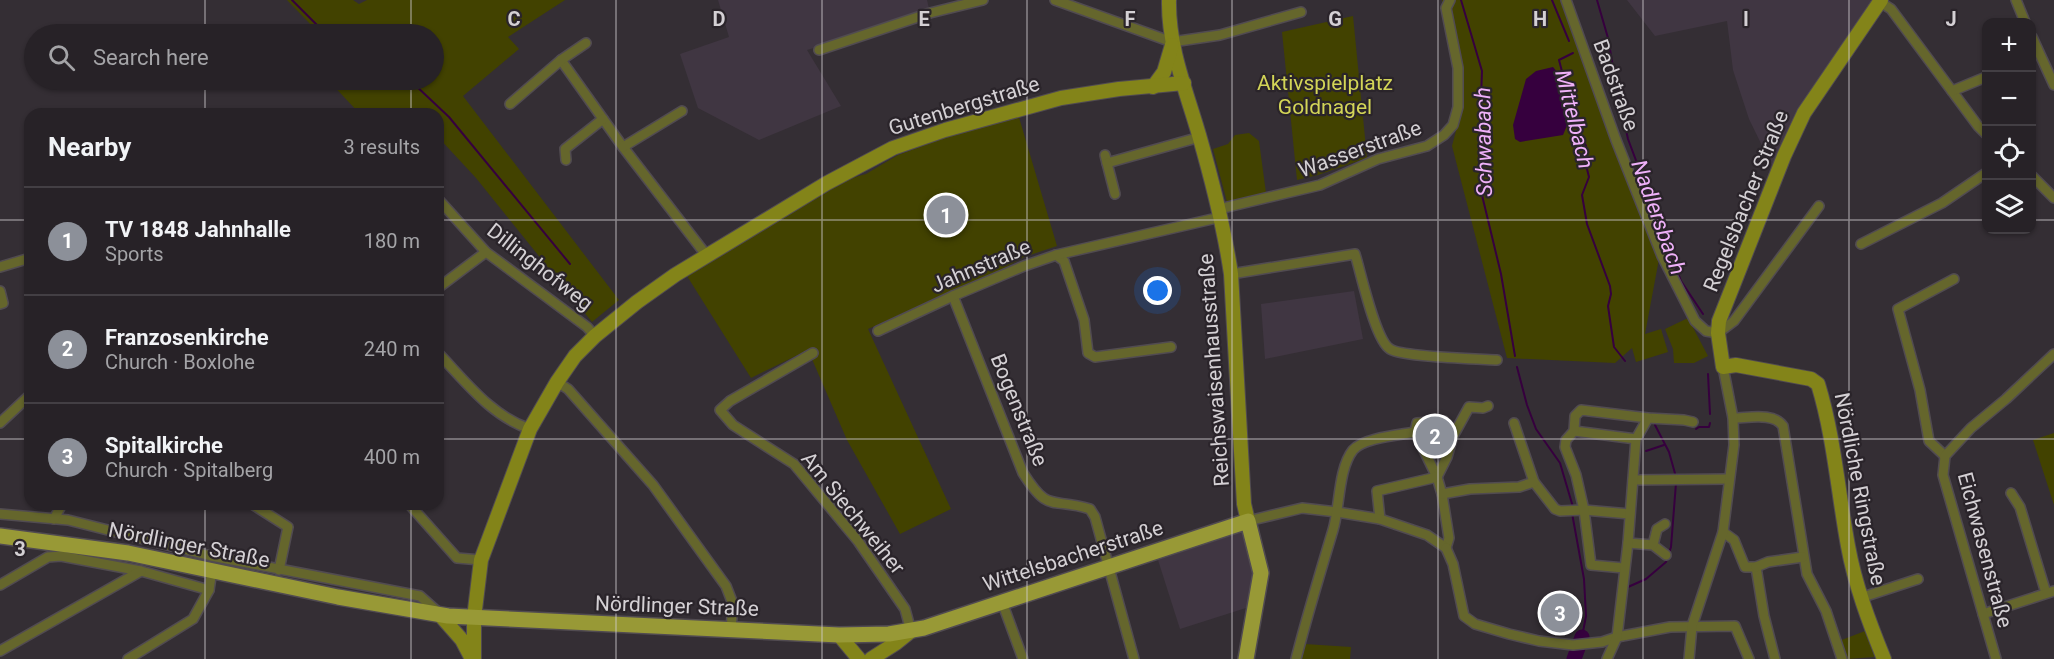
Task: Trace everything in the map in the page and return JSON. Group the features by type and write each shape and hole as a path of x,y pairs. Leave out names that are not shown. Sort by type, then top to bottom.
{"main road":[{"path":"1153,87 1164,72 1172,44 1169,0"},
{"name":"Regelsbacher Straße","path":"1723,367 1718,333 1719,321 1779,167 1804,113 1880,1"},
{"name":"Reichswaisenhausstraße","path":"1172,44 1220,213 1231,274 1244,504 1248,521"},
{"name":"Gutenbergstraße","path":"490,538 530,429 575,356 595,336 637,302 707,256 826,183 893,148 945,130 1061,98 1119,89 1184,83"},
{"name":"Nördliche Ringstraße","path":"1723,367 1736,365 1811,379 1818,384 1835,460 1848,547 1860,598 1884,659"},
{"path":"1246,659 1261,573 1248,521"},
{"name":"Wittelsbacherstraße","path":"911,631 1248,521"},
{"name":"Nördlinger Straße","path":"0,536 128,553 338,597 440,615 839,635 911,631"},
{"path":"483,659 479,618 482,560 490,538"},
{"path":"473,659 490,557 490,538"},
{"path":"440,615 462,640 473,659"},
{"path":"871,659 897,643 911,631"},
{"path":"839,635 860,659"}],"street":[{"path":"819,50 930,14 982,0"},
{"path":"1054,0 1172,44 1220,35 1301,12"},
{"name":"Wasserstraße","path":"1220,213 1320,185 1378,159 1427,146 1444,135 1453,125 1458,107 1458,68 1446,8 1449,0"},
{"name":"Badstraße","path":"1566,0 1616,140 1662,256 1695,321 1706,331 1718,333"},
{"path":"2016,0 2023,18"},
{"path":"1880,1 1891,9 1982,130"},
{"path":"510,104 561,60 586,43"},
{"path":"2036,58 2054,85"},
{"path":"561,60 623,147 707,256"},
{"path":"1952,91 1982,79"},
{"path":"623,147 682,111"},
{"path":"566,160 565,149 603,119"},
{"path":"1115,194 1106,159 1200,137"},
{"path":"1861,244 1942,203 1982,176"},
{"path":"2035,180 2054,198"},
{"name":"Dillinghofweg","path":"444,206 486,252 587,327 595,336"},
{"path":"1718,333 1734,321 1819,206"},
{"name":"Reichswaisenhausstraße","path":"1056,255 1220,213"},
{"path":"444,284 486,252"},
{"path":"1231,274 1355,254 1380,338 1390,350 1497,360"},
{"name":"Jahnstraße","path":"878,331 953,296 1056,255 1064,261 1084,320 1088,353 1095,357 1171,347"},
{"path":"0,267 24,260"},
{"path":"1945,456 1929,441 1920,390 1898,309 1954,279"},
{"path":"0,291 3,303 0,304"},
{"name":"Bogenstraße","path":"953,296 1023,473 1045,501 1090,509 1095,517 1109,568"},
{"name":"Am Siechweiher","path":"813,352 730,401 720,410 733,425 794,464 858,541 905,609 911,631"},
{"name":"Eichwasenstraße","path":"1996,659 1943,475 1945,456 1971,428 2053,357"},
{"path":"444,360 495,412 530,429"},
{"path":"1689,659 1692,626 1723,532 1734,445 1723,367"},
{"path":"557,382 568,389 647,478 726,586 733,604 731,629"},
{"path":"0,423 24,401"},
{"path":"1437,477 1447,457 1453,436 1469,407 1488,406"},
{"path":"1624,568 1591,565 1576,475 1565,447 1566,440 1574,431 1575,416 1581,410 1684,420 1693,423"},
{"path":"1732,418 1773,417 1783,426 1807,574 1826,611 1842,659"},
{"path":"1607,659 1617,637 1628,543 1636,439 1648,418"},
{"path":"1444,421 1417,423 1414,432 1437,477 1442,494 1449,538 1446,548"},
{"path":"1515,423 1534,482 1555,509 1630,514"},
{"path":"1574,431 1636,439"},
{"path":"1296,659 1313,591 1337,512 1339,491 1346,464 1360,444 1414,432"},
{"path":"1380,519 1377,491 1437,477"},
{"path":"1633,480 1729,479"},
{"path":"1442,494 1470,489 1519,487 1534,482"},
{"path":"1983,614 2050,592 2020,507 2011,493"},
{"path":"1248,521 1302,508 1380,519 1427,535 1446,548 1453,564 1464,616 1475,624 1509,634 1539,641 1573,645 1602,642 1670,627 1735,626 1749,659"},
{"path":"54,519 59,510"},
{"path":"261,510 288,527 279,570"},
{"path":"415,510 457,558 482,560"},
{"name":"Nördlinger Straße","path":"0,514 68,520 211,556 420,596 440,615"},
{"path":"1653,545 1657,529 1665,524"},
{"path":"1723,532 1734,540 1745,567 1756,567 1768,562 1803,557"},
{"path":"1628,543 1653,545 1666,555"},
{"path":"0,585 48,557 61,556 141,571 210,590"},
{"path":"1756,567 1764,616 1775,659"},
{"path":"1109,568 1134,659"},
{"path":"128,659 193,619 210,590 212,570"},
{"path":"0,651 141,571"},
{"path":"1860,598 1918,579"},
{"path":"1002,602 1023,659"}],"shaded area":[{"path":"718,0 927,0 930,13 807,50 841,106 759,140 698,108 680,54 729,37"},
{"path":"1627,0 1877,0 1801,112 1772,166 1749,119 1733,70 1727,21 1655,36"},
{"path":"1553,67 1559,74 1569,121 1563,135 1520,142 1515,139 1513,125 1526,79 1536,71"},
{"path":"1354,291 1363,339 1265,359 1261,304"},
{"path":"1242,532 1255,572 1249,607 1180,629 1158,560"}],"green space":[{"path":"287,0 353,0 359,4 367,0 565,0 508,37 519,49 463,96 619,300 592,322 476,178 444,143 444,108 354,108 337,90 444,90 444,24 310,24"},
{"path":"1442,0 1563,0 1659,259 1645,334 1661,329 1668,352 1636,362 1632,348 1615,363 1507,358 1452,146 1463,104"},
{"name":"Aktivspielplatz Goldnagel","path":"1353,16 1367,158 1297,180 1282,32"},
{"path":"1018,114 1057,246 1024,257 983,280 868,329 951,509 900,534 847,440 808,350 751,378 687,276 848,179 866,174 898,155"},
{"path":"1249,133 1259,141 1266,193 1227,202 1213,149 1228,144 1235,135"},
{"path":"1688,318 1708,356 1694,363 1674,363 1673,349 1665,329"},
{"path":"2054,433 2054,505 2033,440"},
{"path":"1865,631 1875,657 1847,659 1839,641"},
{"path":"1305,644 1351,647 1350,659 1297,659 1300,647"}],"waterway":[{"path":"292,0 316,24"},
{"name":"Schwabach","path":"1461,0 1482,71 1479,151 1481,191 1501,274 1515,356"},
{"name":"Mittelbach","path":"1552,0 1569,41"},
{"name":"Nadlersbach","path":"1597,0 1608,38 1619,102"},
{"name":"Mittelbach","path":"1573,53 1559,60 1576,125 1586,146 1585,161 1589,177 1582,195 1587,224 1610,286 1608,306 1614,347 1625,361"},
{"path":"420,90 439,108"},
{"path":"444,112 570,264"},
{"name":"Nadlersbach","path":"1623,116 1628,139 1681,281 1703,314"},
{"name":"Schwabach","path":"1517,367 1536,429 1560,463 1573,507"},
{"name":"Nadlersbach","path":"1708,374 1710,414"},
{"name":"Nadlersbach","path":"1696,429 1709,427 1710,423"},
{"name":"Nadlersbach","path":"1655,425 1669,452 1676,477"},
{"path":"1646,451 1664,445"},
{"name":"Nadlersbach","path":"1628,587 1646,579 1666,562 1671,547 1676,483"},
{"name":"Schwabach","path":"1572,513 1584,579 1586,616 1582,637"},
{"name":"Schwabach","path":"1574,659 1582,637"}],"place":[{"name":"TV 1848 Jahnhalle","path":"946,215"},
{"name":"Franzosenkirche","path":"1435,436"},
{"name":"Spitalkirche","path":"1560,613"}]}
